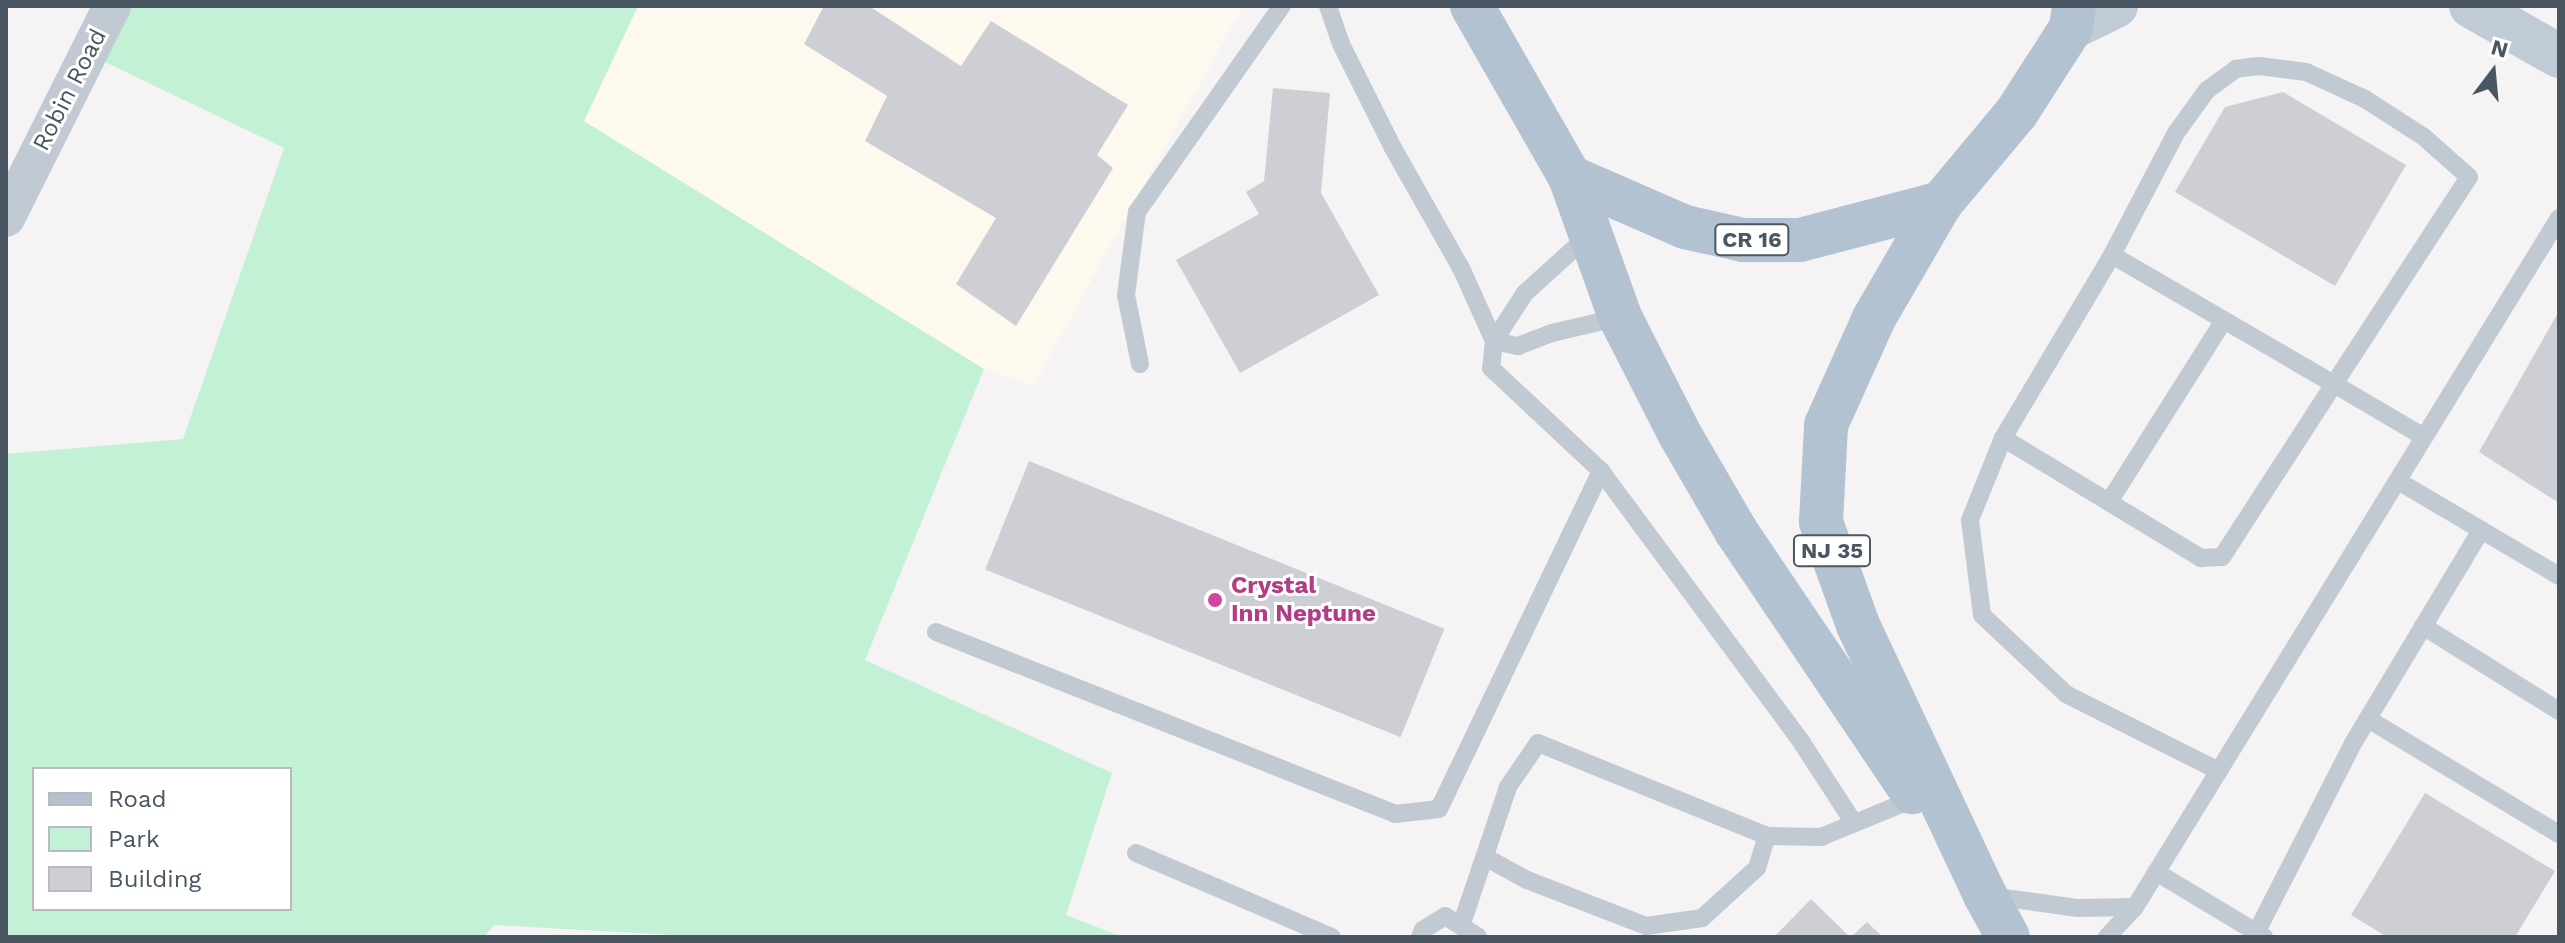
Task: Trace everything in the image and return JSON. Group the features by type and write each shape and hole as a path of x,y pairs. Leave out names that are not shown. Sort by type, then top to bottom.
{"main road":[{"name":"NJ 35","path":"1472,6 1570,177 1620,317 1679,433 1736,531 1985,895"},
{"path":"2072,17 2116,6"},
{"path":"2471,6 2559,56"},
{"name":"NJ 35","path":"2008,937 1985,895 1858,625 1821,522 1826,425 1874,318 1941,203 2017,112 2072,17"},
{"name":"CR 16","path":"1570,177 1685,227 1743,240 1800,240 1941,203"}],"street":[{"name":"Robin Road","path":"6,218 112,6"}],"lane":[{"path":"1140,364 1126,295 1137,212 1282,6"},
{"path":"1328,6 1347,57 1393,148 1461,268 1494,341"},
{"path":"2003,438 2201,558 2222,557 2469,177 2412,129 2365,99 2306,72 2259,66 2236,69 2207,90 2176,133 2112,255 2003,438 1970,520 1982,615 2066,694 2219,771"},
{"path":"2107,937 2135,907 2559,218"},
{"path":"1589,235 1525,293 1494,341 1491,368 1601,471 1802,743 1854,823"},
{"path":"2112,255 2424,437"},
{"path":"1494,341 1518,346 1552,333 1620,317"},
{"path":"2109,502 2224,320"},
{"path":"936,632 1395,814 1439,809 1601,471"},
{"path":"2398,481 2559,576"},
{"path":"2156,872 2258,936 2368,719 2481,530"},
{"path":"2423,626 2559,711"},
{"path":"2368,719 2559,834"},
{"path":"1461,926 1508,787 1538,743 1767,836 1821,837 1916,798"},
{"path":"1485,857 1527,880 1646,926 1702,918 1757,868 1767,836"},
{"path":"1136,853 1332,937"},
{"path":"1985,895 2078,908 2135,907"},
{"path":"1420,937 1423,930 1445,916 1478,937"}],"shaded area":[{"path":"638,6 1243,6 1033,386 984,369 583,121"}],"green space":[{"path":"110,6 638,6 584,121 984,369 865,660 1112,773 1066,915 1122,937 707,937 494,925 484,937 6,937 6,454 183,439 284,148 88,54"}],"building":[{"path":"824,6 869,6 961,66 991,21 1128,105 1097,155 1113,168 1016,326 956,284 996,218 865,141 887,96 804,44"},
{"path":"1273,88 1330,93 1321,193 1379,295 1240,373 1176,260 1259,214 1246,192 1264,181"},
{"path":"2283,92 2406,165 2335,286 2175,192 2225,107"},
{"path":"2559,311 2559,503 2479,452"},
{"name":"Crystal Inn Neptune","path":"1029,461 1444,629 1401,737 985,569"},
{"path":"2425,793 2555,871 2515,937 2387,937 2351,915"},
{"path":"1811,899 1850,937 1774,937"},
{"path":"1867,922 1883,937 1851,937"}],"place":[{"name":"Crystal Inn Neptune","path":"1215,600"}]}
